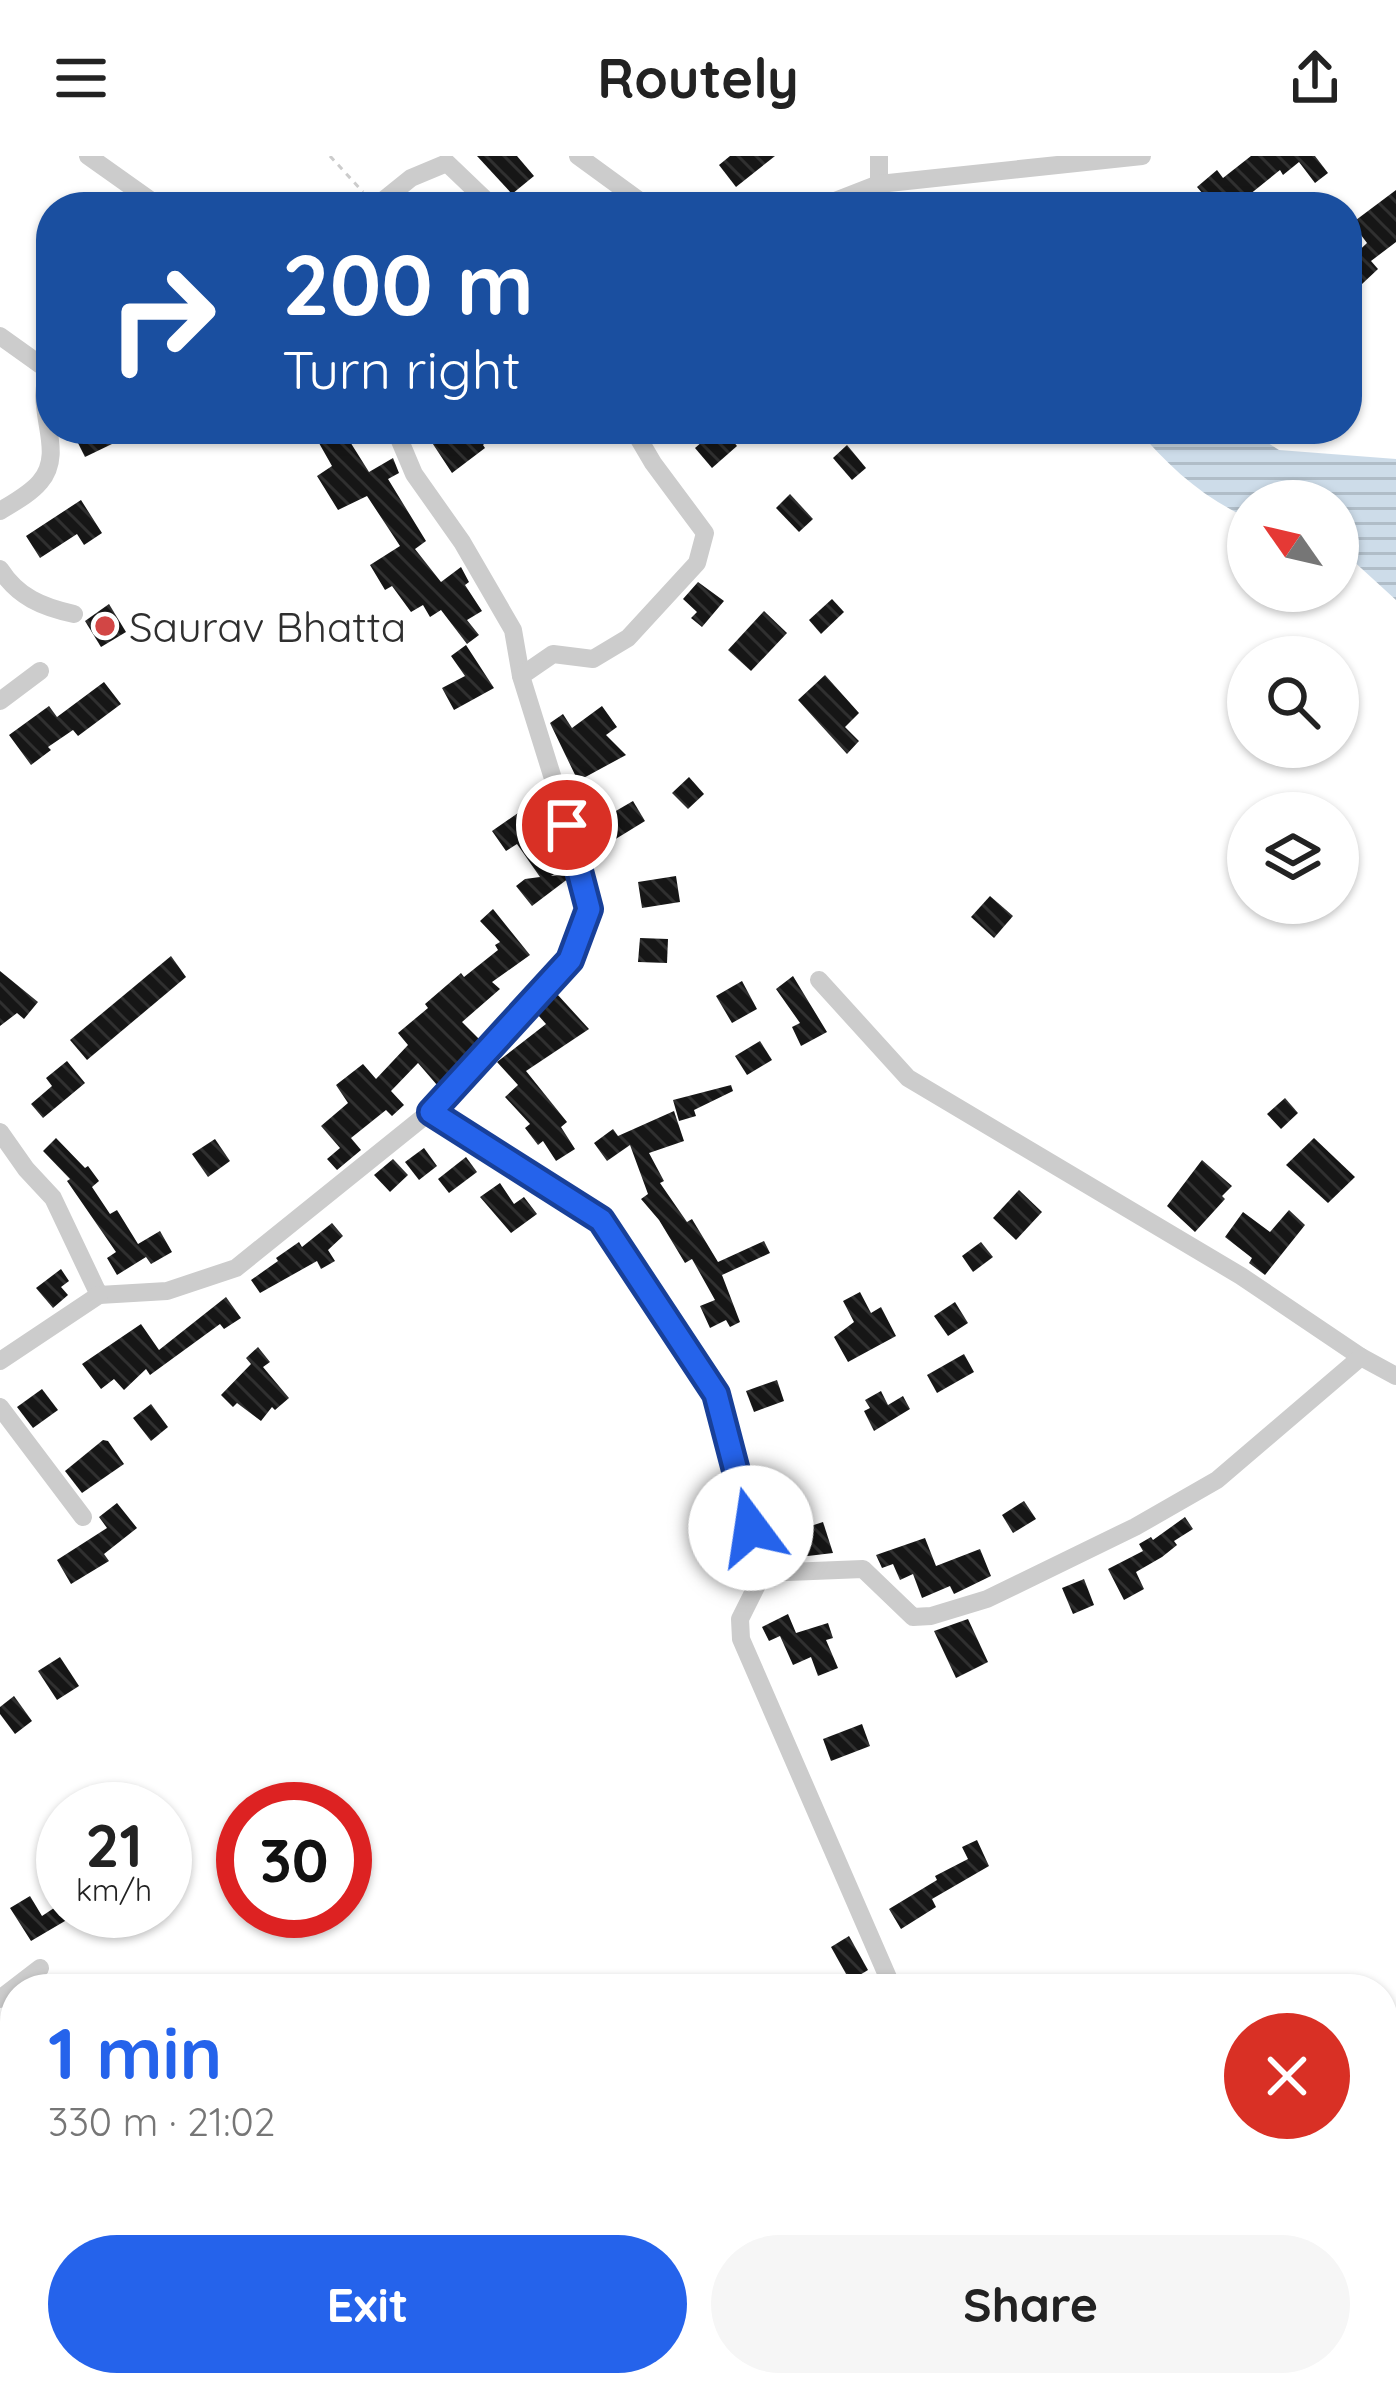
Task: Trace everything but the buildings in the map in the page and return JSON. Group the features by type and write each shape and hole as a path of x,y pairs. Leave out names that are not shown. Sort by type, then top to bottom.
{"street":[{"path":"88,156 139,192"},
{"path":"578,156 627,192"},
{"path":"879,156 879,184"},
{"path":"858,192 879,184 1142,156"},
{"path":"394,192 450,159 480,192"},
{"path":"0,336 36,360"},
{"path":"0,511 42,481 51,444"},
{"path":"0,1361 99,1294 167,1291 236,1268 431,1112 570,960 589,909 521,676 513,630 462,542 414,474 401,444"},
{"path":"521,676 553,654 593,659 628,638 697,563 705,533 641,444"},
{"path":"0,568 22,595 44,608 74,614"},
{"path":"0,701 40,670"},
{"path":"819,980 908,1078 1220,1264 1361,1358 1396,1376"},
{"path":"431,1112 601,1220 716,1394 763,1574 740,1619 741,1639 886,1974"},
{"path":"0,1132 53,1198 99,1294"},
{"path":"763,1574 862,1569 913,1617 987,1599 1135,1527 1217,1480 1361,1358"},
{"path":"0,1407 83,1516"},
{"path":"34,1974 40,1969"}],"path":[{"path":"330,156 362,192"}],"water":[{"path":"1150,444 1270,444 1279,450 1396,459 1396,600 1359,566 1359,480 1227,480 1227,507 1187,480"}],"place":[{"name":"Saurav Bhatta","path":"105,626"}],"route":[{"path":"567,825 589,909 570,960 431,1112 601,1220 716,1394 751,1528"}]}
